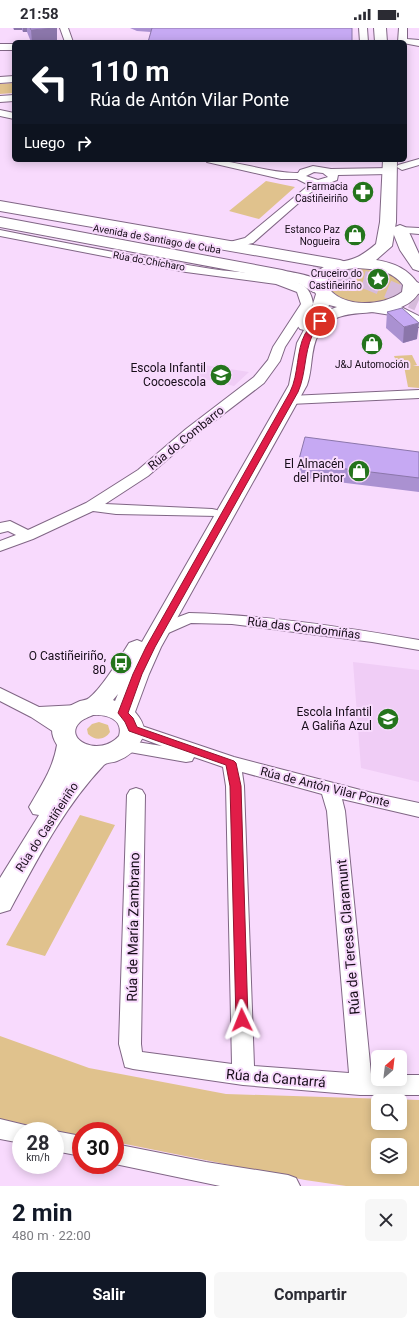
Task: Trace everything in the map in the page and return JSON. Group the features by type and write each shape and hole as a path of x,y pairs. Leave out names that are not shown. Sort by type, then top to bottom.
{"main road":[{"path":"380,28 381,40"},
{"path":"390,40 396,28"},
{"path":"396,165 400,230 408,250 418,263"},
{"name":"Rúa do Castiñeiriño","path":"0,875 64,770 68,759 65,723 86,709 118,678 143,638 205,518 288,385 292,376 295,346 300,335 320,308 321,291 319,279 322,274 370,257 384,246 396,165"},
{"path":"0,206 226,246 349,264 381,265 414,296"},
{"name":"Avenida de Santiago de Cuba","path":"0,211 310,270 0,217"},
{"path":"0,222 282,275 306,282 334,301 358,307 395,311 419,322"},
{"path":"400,230 396,245 414,296"},
{"path":"378,308 402,301 410,294 414,296"},
{"path":"66,738 76,751 86,755 98,755 116,751 127,729 137,674 233,499 290,400 300,380 303,354 311,330 326,317 358,307"},
{"path":"200,559 205,518 225,507 233,499"},
{"path":"86,709 115,709 127,729"},
{"name":"Rúa do Castiñeiriño","path":"0,902 35,841 80,775 98,755"}],"street":[{"path":"64,28 68,40"},
{"path":"363,28 364,40"},
{"path":"396,28 403,40"},
{"path":"407,42 419,43"},
{"path":"0,47 12,46"},
{"path":"0,80 12,80"},
{"path":"0,99 12,98"},
{"path":"0,113 12,116"},
{"path":"220,162 281,176 308,173 332,173 419,162"},
{"path":"308,173 318,183 328,181 332,173"},
{"path":"226,246 249,241 308,173"},
{"path":"400,230 419,231"},
{"name":"Rúa do Chícharo","path":"0,233 213,273 276,281 297,287 307,298 307,304 279,347 274,361"},
{"path":"249,241 257,248 265,250 349,264"},
{"name":"Rúa do Combarro","path":"0,546 28,536 91,506 144,473 191,432 259,380 274,361"},
{"path":"290,400 419,394"},
{"path":"91,506 116,510 205,518"},
{"path":"0,528 10,526 28,536"},
{"path":"178,598 177,611 189,618"},
{"name":"Rúa das Condomiñas","path":"160,630 189,618 232,619 372,637 419,645"},
{"path":"0,694 37,713 66,738"},
{"path":"37,713 86,709"},
{"name":"Rúa de Antón Vilar Ponte","path":"127,729 231,763 330,789 419,810"},
{"path":"231,763 235,786 243,1075"},
{"name":"Rúa de Teresa Claramunt","path":"330,789 336,812 360,1063 360,1085"},
{"name":"Rúa de María Zambrano","path":"133,1060 130,1044 136,795"},
{"name":"Rúa da Cantarrá","path":"133,1060 243,1075 360,1085 419,1085"},
{"path":"0,1129 12,1131"},
{"path":"124,1156 206,1174 288,1186"}],"shaded area":[{"path":"12,83 12,93 0,94 0,84"},
{"path":"266,181 295,187 259,219 229,211"},
{"path":"362,269 379,270 394,277 401,285 399,294 384,302 365,304 346,300 331,290 330,281 337,275 340,273"},
{"path":"412,355 417,365 413,366 419,366 419,388 408,387 404,366 398,366 394,356"},
{"name":"Escola Infantil Cocoescola","path":"204,365 249,372 234,386 195,377"},
{"name":"Escola Infantil A Galiña Azul","path":"353,662 419,670 419,782 361,768"},
{"path":"99,722 108,725 110,732 105,737 97,739 88,734 87,729 92,724"},
{"path":"80,815 115,825 45,956 6,945"},
{"path":"0,1036 89,1068 226,1094 371,1099 371,1130 407,1130 407,1100 419,1100 419,1186 346,1186 305,1180 124,1144 124,1122 72,1122 72,1134 64,1132 64,1122 14,1122 0,1119"}],"building":[{"path":"30,28 55,28 31,30"},
{"path":"152,28 352,28 352,40 149,40"},
{"path":"402,308 419,323 404,327 387,312"},
{"path":"305,437 419,452 419,478 298,463"}],"tunnel":[{"path":"313,267 369,281 418,302"}],"place":[{"name":"Farmacia Castiñeiriño","path":"363,192"},
{"name":"Estanco Paz Nogueira","path":"355,235"},
{"name":"Cruceiro do Castiñeiriño","path":"378,279"},
{"name":"J&J Automoción","path":"372,344"},
{"name":"Escola Infantil Cocoescola","path":"221,375"},
{"name":"El Almacén del Pintor","path":"359,471"},
{"name":"O Castiñeiriño, 80","path":"121,663"},
{"name":"Escola Infantil A Galiña Azul","path":"388,719"}],"route":[{"path":"242,1020 235,786 231,763 133,729 130,720 123,713 137,674 150,647 298,385 302,370 306,341 311,330 320,321"}]}
